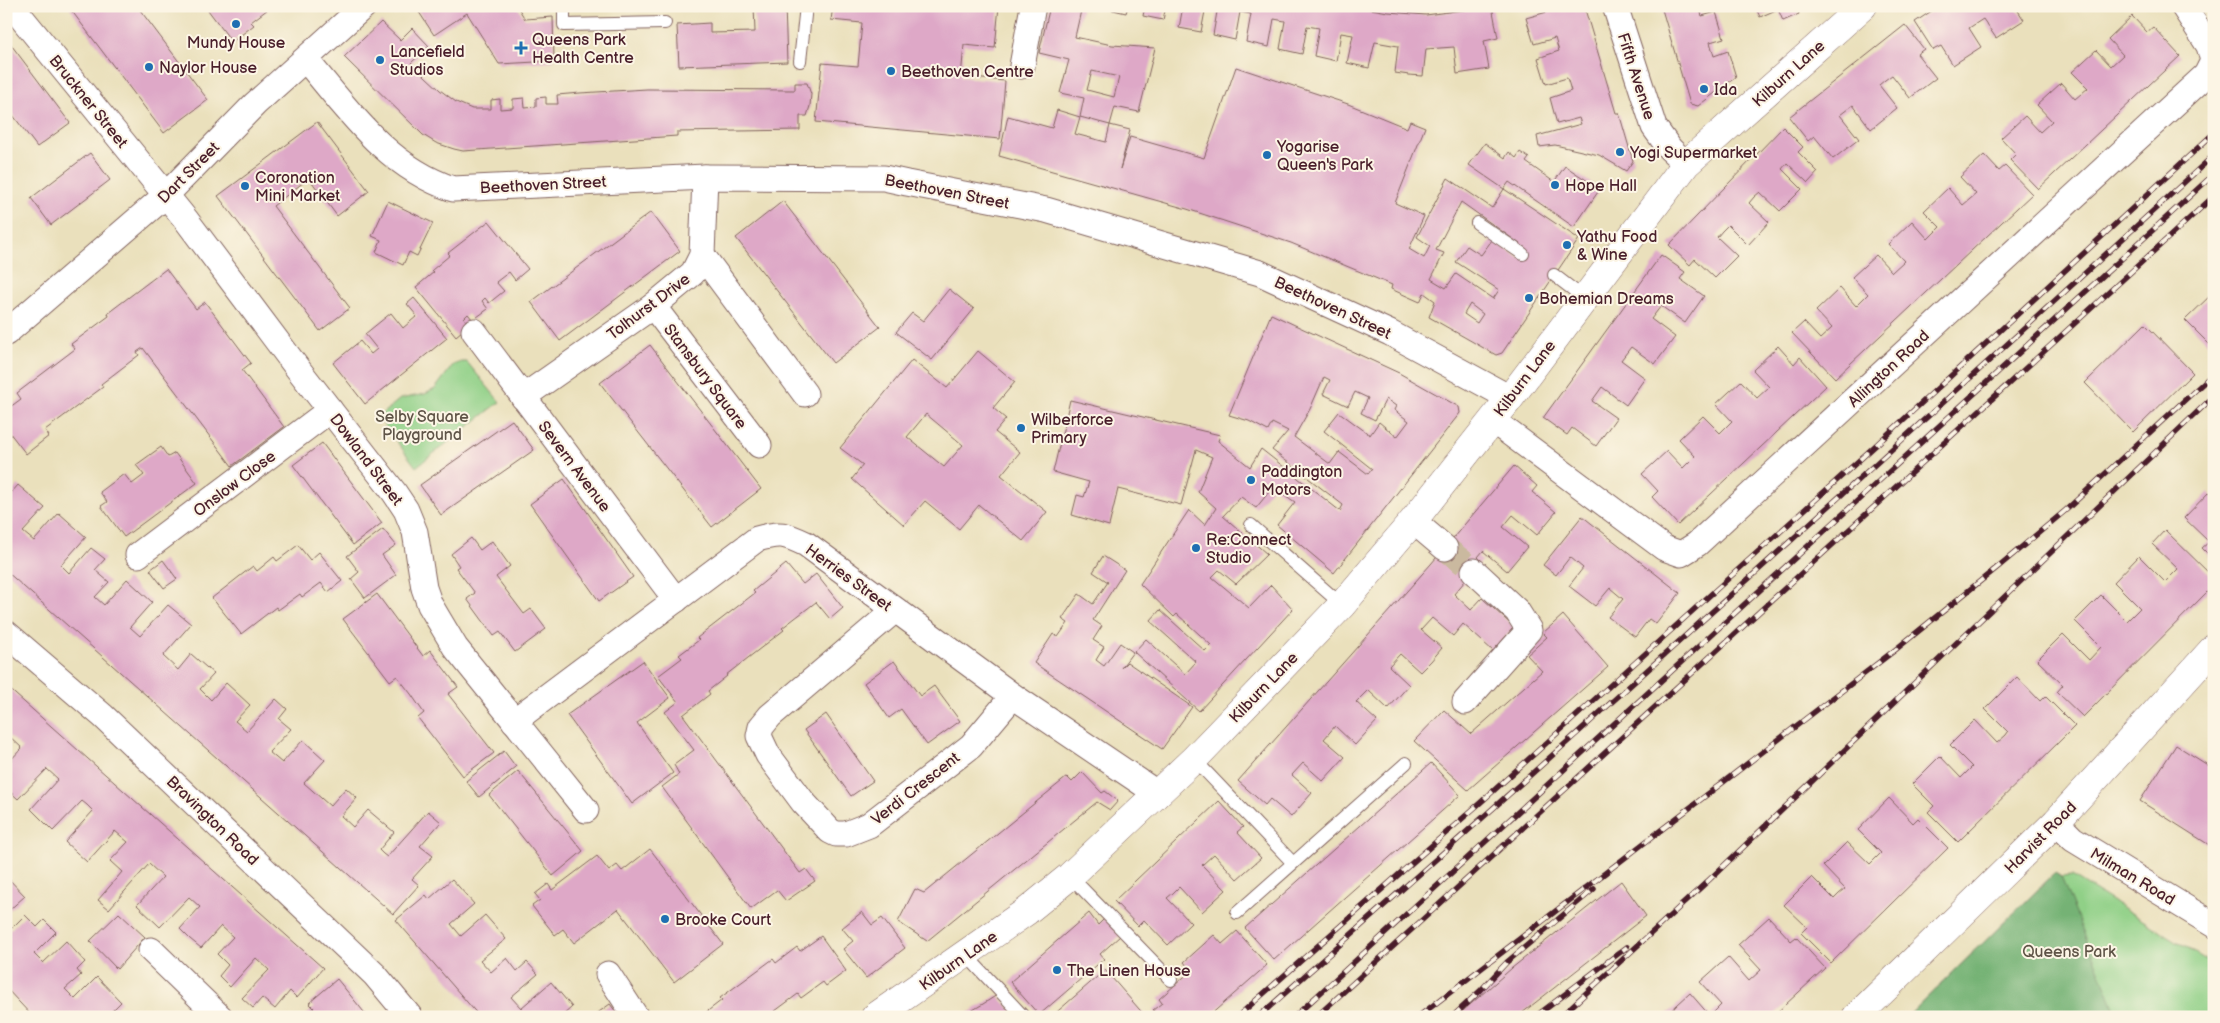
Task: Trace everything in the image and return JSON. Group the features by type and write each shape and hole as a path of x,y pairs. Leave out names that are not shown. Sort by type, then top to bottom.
{"main road":[{"name":"Kilburn Lane","path":"875,1017 1027,911 1070,876 1194,759 1342,605 1412,521 1510,398 1686,164 1863,6"},
{"name":"Harvist Road","path":"1856,1017 2056,822 2214,648"}],"street":[{"name":"Bruckner Street","path":"12,6 166,195"},
{"name":"Dart Street","path":"6,333 166,195 255,104 364,6"},
{"path":"1022,66 1033,6"},
{"name":"Fifth Avenue","path":"1615,6 1654,127 1670,149 1686,164"},
{"name":"Allington Road","path":"1492,420 1664,548 1681,554 1697,544 2206,75 2213,61 2209,46 2183,6"},
{"name":"Beethoven Street","path":"306,60 382,148 432,182 453,188 705,177 884,178 1046,210 1260,273 1390,333 1510,398"},
{"name":"Tolhurst Drive","path":"523,397 679,287 693,272 702,254 705,177"},
{"name":"Dowland Street","path":"166,195 406,510 415,532 424,588 438,621 455,647 586,810"},
{"path":"702,254 805,394"},
{"name":"Stansbury Square","path":"653,306 758,446"},
{"name":"Severn Avenue","path":"474,331 676,600"},
{"name":"Onslow Close","path":"138,555 330,410"},
{"path":"1412,521 1445,548"},
{"name":"Herries Street","path":"514,721 757,539 774,534 788,536 806,544 1013,696 1158,794"},
{"path":"1464,702 1529,630 1517,611 1474,571"},
{"name":"Verdi Crescent","path":"895,610 770,716 761,727 759,736 768,755 804,802 830,830 836,834 846,834 869,825 971,746 1013,696"},
{"name":"Bravington Road","path":"6,634 125,737 375,975 410,1017"},
{"name":"Milman Road","path":"2056,822 2073,839 2214,925"},
{"path":"150,950 220,1017"},
{"path":"608,974 636,1017"}],"lane":[{"path":"564,6 564,25 666,23"},
{"path":"800,61 806,6"},
{"path":"1477,223 1524,254"},
{"path":"1554,275 1584,298"},
{"path":"1251,525 1342,605"},
{"path":"1194,759 1293,863"},
{"path":"1237,913 1406,763"},
{"path":"1070,876 1171,980"},
{"path":"966,955 1024,1017"}],"green space":[{"name":"Selby Square Playground","path":"467,362 500,402 416,467 378,417 400,399 425,394 435,389 453,365"},
{"name":"Queens Park","path":"2055,873 2061,877 2072,876 2214,965 2214,1017 1907,1017"},
{"path":"2055,873 2061,877 2118,1017 1907,1017"}],"building":[{"name":"Naylor House","path":"68,6 137,6 208,100 164,133"},
{"name":"Mundy House","path":"212,6 272,6 251,22 254,25 232,42 208,10"},
{"name":"Queens Park Health Centre","path":"415,6 517,6 525,19 553,17 554,61 499,64 467,13 434,35"},
{"path":"754,6 785,6 787,62 679,66 677,25 710,23 710,33 755,32"},
{"name":"Beethoven Centre","path":"833,6 999,6 995,48 964,45 961,77 1005,81 1000,139 816,122 822,63 858,66 862,23 831,20"},
{"path":"1050,6 1082,6 1075,37 1112,45 1155,48 1139,112 1115,107 1110,125 1080,117 1084,98 1060,93 1069,60 1039,53","holes":["1092,71 1119,77 1114,97 1087,90"]},
{"path":"1110,6 1128,6 1126,13 1109,9"},
{"path":"1145,6 1166,6 1163,20 1143,16"},
{"path":"1183,6 1206,6 1201,32 1179,28"},
{"path":"1218,6 1354,6 1388,12 1426,15 1492,6 1498,38 1484,41 1489,69 1457,74 1454,47 1426,49 1423,76 1409,75 1395,73 1398,46 1375,42 1369,68 1347,63 1353,35 1341,33 1336,61 1314,56 1319,28 1307,26 1302,54 1280,49 1285,21 1274,19 1269,47 1246,42 1251,14 1240,12 1235,40 1213,35"},
{"path":"1546,6 1584,6 1616,113 1619,113 1633,161 1626,171 1599,155 1555,145 1539,147 1537,136 1581,124 1579,118 1557,124 1550,98 1571,91 1569,84 1567,78 1546,84 1538,58 1559,51 1555,38 1534,44 1526,18 1547,12"},
{"path":"1661,6 1699,6 1702,16 1716,12 1724,38 1710,42 1714,56 1728,51 1736,77 1698,106 1690,104"},
{"path":"1755,6 1796,6 1799,14 1783,21 1778,9 1760,17"},
{"path":"1939,6 2015,6 2024,20 1996,38 1983,19 1969,28 1981,47 1953,65 1941,46 1933,50 1915,22"},
{"path":"2132,16 2147,32 2153,27 2180,56 2038,189 2010,160 2016,154 2001,138 2025,116 2040,132 2052,121 2037,105 2061,83 2075,99 2088,88 2072,72 2096,50 2111,66 2123,55 2108,39"},
{"path":"381,22 400,40 412,28 429,46 411,63 440,90 456,102 472,109 491,109 491,100 500,99 500,109 513,108 513,99 524,98 525,108 536,107 536,98 546,97 546,104 558,104 557,95 647,89 795,90 795,83 807,83 811,94 810,106 807,116 800,116 800,130 677,132 677,136 463,151 436,143 423,135 344,57"},
{"path":"1905,25 1924,49 1917,54 1936,78 1910,98 1892,75 1885,80 1879,85 1897,108 1871,129 1853,105 1840,115 1859,139 1833,159 1814,136 1808,141 1789,117"},
{"path":"6,38 70,123 37,147 6,106"},
{"path":"1236,67 1348,104 1407,128 1410,121 1425,127 1395,203 1424,216 1409,249 1424,258 1430,246 1417,237 1448,178 1492,208 1504,189 1579,239 1502,353 1496,355 1429,317 1435,301 1424,293 1420,302 1391,289 1392,285 1291,243 1187,209 999,156 1008,116 1052,128 1057,110 1080,117 1075,134 1106,142 1110,125 1130,130 1120,169 1130,137 1204,158","holes":["1461,202 1527,249 1521,259 1492,240 1481,255 1467,246 1456,262 1499,290 1493,299 1456,274 1446,288 1431,279 1444,253 1436,250","1470,304 1483,314 1477,323 1464,314"]},
{"path":"317,122 369,191 337,216 309,178 273,206 350,308 320,331 218,196"},
{"path":"1783,127 1803,147 1798,152 1818,172 1808,183 1787,163 1782,169 1802,189 1780,211 1760,192 1754,197 1749,203 1769,222 1748,245 1728,225 1722,231 1717,237 1737,256 1715,278 1695,259 1690,265 1669,245"},
{"name":"Hope Hall","path":"1485,143 1505,158 1509,152 1516,158 1520,152 1529,158 1526,162 1554,182 1565,166 1600,189 1574,227 1509,182 1504,189 1469,165"},
{"path":"90,153 110,180 51,225 31,198"},
{"path":"1984,155 1999,171 2005,166 2032,194 1835,378 1792,333 1804,322 1820,339 1832,328 1816,311 1840,288 1856,306 1868,294 1852,277 1876,255 1892,272 1904,261 1888,244 1912,221 1928,239 1940,227 1924,211 1948,188 1963,205 1976,194 1960,177"},
{"path":"388,201 433,223 417,256 409,252 403,265 376,252 381,240 372,236"},
{"path":"783,201 880,327 833,363 736,238"},
{"path":"651,212 680,251 560,341 531,302"},
{"path":"489,221 528,269 515,280 509,272 496,282 504,291 489,303 485,298 482,301 488,309 473,320 468,314 464,318 469,325 456,336 416,287 450,255 448,253"},
{"path":"1661,255 1685,272 1680,279 1704,296 1685,323 1661,306 1651,319 1675,337 1655,364 1631,347 1621,360 1645,378 1626,405 1602,387 1592,401 1616,418 1596,446 1572,428 1567,435 1543,418"},
{"path":"166,269 196,309 205,302 251,363 242,370 284,427 232,466 143,348 137,352 139,355 101,384 103,387 45,430 49,436 26,454 6,428 6,410 21,399 17,393 75,349 71,344 109,316 108,313"},
{"path":"949,289 974,309 932,360 896,332 912,313 923,321"},
{"path":"2214,292 2214,349 2185,320"},
{"path":"414,298 447,338 365,404 333,363 360,341 371,354 377,349 365,334 391,313 403,328 417,316 407,304"},
{"path":"1271,314 1399,373 1459,407 1460,413 1334,573 1277,525 1295,502 1273,487 1256,508 1241,497 1223,516 1267,554 1236,584 1219,570 1212,577 1249,608 1271,585 1293,609 1199,711 1134,652 1146,639 1185,674 1196,662 1150,621 1160,610 1205,651 1211,645 1177,614 1174,617 1140,584 1189,510 1205,525 1216,508 1198,492 1212,457 1196,450 1181,505 1118,489 1109,526 1072,515 1077,495 1084,497 1089,482 1053,472 1070,400 1220,435 1218,441 1250,467 1261,449 1340,511 1343,505 1272,450 1288,431 1272,423 1268,431 1249,421 1229,415","holes":["1324,377 1330,380 1323,394 1348,406 1355,392 1368,398 1361,413 1375,420 1386,399 1396,406 1394,410 1409,421 1397,437 1379,422 1370,435 1339,412 1324,431 1372,469 1368,474 1339,452 1330,464 1294,437 1310,409"]},
{"path":"2145,324 2193,373 2133,432 2085,383"},
{"path":"650,345 761,489 712,527 600,383"},
{"path":"1778,346 1794,364 1800,357 1826,386 1678,525 1652,497 1658,491 1642,474 1667,451 1683,468 1695,456 1679,439 1703,416 1720,433 1732,421 1716,404 1741,381 1757,398 1769,387 1753,370"},
{"path":"978,351 1015,382 993,408 1006,419 995,432 1020,452 1001,475 1047,512 1023,541 979,505 959,529 925,501 904,525 852,479 863,465 840,448 912,360 947,388","holes":["926,414 963,445 944,467 907,437"]},
{"path":"512,420 534,450 441,515 420,485"},
{"path":"322,443 382,523 353,545 293,465"},
{"path":"161,447 168,457 175,453 197,483 124,537 101,506 107,502 100,492 124,474 132,484 144,475 136,465"},
{"path":"1514,466 1537,486 1532,492 1556,512 1537,535 1513,515 1503,527 1527,547 1507,571 1483,551 1478,557 1482,561 1454,594 1471,610 1482,598 1514,627 1493,651 1463,624 1453,636 1432,618 1421,630 1442,648 1431,661 1420,672 1400,654 1389,666 1409,685 1388,709 1368,690 1356,702 1377,721 1355,745 1335,726 1324,739 1345,757 1323,781 1303,763 1292,775 1312,793 1291,817 1270,799 1265,805 1238,781 1431,564"},
{"path":"564,479 633,577 599,601 530,504"},
{"path":"18,485 45,508 23,532 34,541 59,513 86,537 61,565 69,573 91,548 105,559 95,570 109,582 95,597 104,605 127,579 152,602 130,627 140,636 168,605 191,624 163,656 178,670 191,654 214,674 200,689 211,700 226,683 250,705 235,721 247,731 276,699 287,709 279,719 291,729 269,752 282,763 303,740 325,760 304,783 330,806 346,788 357,798 341,816 353,827 368,810 394,832 379,850 383,854 387,857 428,811 441,822 420,846 433,856 412,879 419,885 393,914 6,571 6,499"},
{"path":"2209,492 2214,497 2214,560 2202,548 2209,542 2184,518"},
{"path":"1582,516 1680,593 1656,624 1649,619 1635,637 1608,617 1623,599 1610,588 1595,606 1569,586 1583,568 1570,557 1556,575 1543,565"},
{"path":"383,529 396,545 382,555 396,575 365,598 351,579 359,572 347,556"},
{"path":"2165,530 2214,578 2214,585 2083,717 2057,692 2063,685 2037,660 2063,634 2089,660 2101,647 2075,621 2101,595 2127,621 2140,608 2114,582 2139,556 2165,582 2178,569 2152,544"},
{"path":"471,538 480,550 492,541 510,566 496,577 524,614 531,609 546,629 515,652 500,632 494,636 467,599 475,593 456,568 459,566 451,554"},
{"path":"298,545 310,560 319,552 342,581 328,592 321,583 302,597 300,594 278,610 276,607 241,634 212,598 253,566 257,571 274,557 277,561"},
{"path":"1103,556 1125,570 1093,620 1102,626 1093,640 1104,647 1096,660 1104,666 1120,643 1133,652 1121,668 1127,662 1192,707 1162,749 1034,663 1053,634 1058,637 1068,623 1062,619 1079,594 1093,604 1108,582 1093,572"},
{"path":"163,560 177,579 164,588 150,570"},
{"path":"786,564 803,584 816,574 843,608 830,619 816,602 782,628 784,630 726,675 708,691 710,694 683,715 800,873 806,869 815,881 786,901 777,890 751,909 662,787 679,774 674,765 694,750 665,712 678,702 658,676 682,658 679,655 699,640 697,638 755,593 753,591"},
{"path":"377,594 423,656 430,650 458,687 448,694 494,753 463,776 418,718 424,713 411,694 397,676 390,681 343,619"},
{"path":"1563,615 1608,667 1468,790 1414,741 1444,710 1471,734 1542,671 1527,655 1547,637 1543,633"},
{"path":"643,661 670,698 637,723 673,773 632,804 567,715"},
{"path":"894,661 920,696 934,686 960,721 927,745 901,709 889,718 864,683"},
{"path":"2017,677 2040,701 2045,696 2075,726 1958,842 1928,812 1934,806 1912,784 1940,756 1961,778 1972,767 1950,745 1975,720 1997,743 2006,735 2008,732 1985,709"},
{"path":"6,686 323,968 297,998 290,991 275,1009 262,998 253,1008 242,998 269,970 256,958 230,987 219,976 228,965 217,954 233,937 221,926 201,948 190,939 180,929 200,907 189,897 160,927 137,905 163,877 149,864 109,909 98,900 122,872 110,861 128,842 115,831 87,862 65,842 93,811 87,805 82,801 53,831 31,809 58,779 47,769 18,799 6,788 6,765 22,748 9,736 6,739"},
{"path":"826,714 873,781 851,796 804,730"},
{"path":"2176,745 2214,769 2214,848 2140,801"},
{"path":"504,751 516,767 479,797 466,781"},
{"path":"1431,763 1460,795 1274,960 1245,928"},
{"path":"518,771 583,851 553,876 489,795"},
{"path":"1082,772 1102,793 1105,791 1118,801 1110,810 1097,802 927,941 898,922 915,889 924,893 1067,777 1072,782"},
{"path":"1889,798 1913,823 1918,818 1948,848 1831,963 1801,933 1807,927 1784,905 1812,877 1834,899 1845,889 1823,866 1847,842 1870,864 1881,853 1858,830"},
{"path":"1219,801 1243,827 1237,832 1261,858 1237,879 1214,854 1202,865 1226,890 1202,912 1179,887 1167,898 1191,923 1168,945 1144,920 1138,926 1114,901"},
{"name":"Brooke Court","path":"650,849 723,944 674,982 618,909 574,943 563,929 555,935 532,906 540,900 535,894 548,884 552,890 597,856 609,871 617,865 622,871"},
{"path":"6,876 25,896 6,913"},
{"path":"452,879 474,904 451,924 461,936 485,915 506,939 480,960 491,972 507,958 517,971 527,962 538,974 511,997 521,1008 551,982 572,1007 561,1017 480,1017 396,920 426,895 429,899"},
{"path":"1621,881 1646,916 1517,1017 1456,1017 1512,968"},
{"path":"862,912 872,925 882,918 905,948 866,978 843,949 853,941 842,928"},
{"path":"119,913 145,937 117,969 90,941"},
{"name":"The Linen House","path":"1089,913 1098,925 1105,918 1120,936 1100,954 1104,959 1039,1015 1010,982"},
{"path":"25,915 37,927 44,920 56,932 34,954 43,963 66,941 85,962 77,970 81,975 65,989 75,999 97,977 121,1002 106,1017 33,1017 6,988 6,925 11,929"},
{"path":"1769,917 1791,941 1796,937 1825,968 1772,1017 1664,1017 1690,993 1710,1016 1721,1005 1700,982 1728,957 1749,981 1761,970 1738,945"},
{"path":"1237,931 1267,965 1208,1017 1151,1017 1156,1013 1153,1010 1162,1003 1159,999 1191,971 1184,962 1214,935 1222,944"},
{"path":"821,936 846,971 826,986 823,982 801,998 798,994 767,1017 700,1017 722,1000 720,998 773,959 776,963 797,947 800,951"},
{"path":"1105,970 1146,1017 1051,1017"},
{"path":"337,979 368,1017 304,1017 314,1008 309,1003"},
{"path":"997,995 1018,1017 961,1017 983,1004"},
{"path":"610,1004 620,1017 592,1017"}],"tunnel":[{"path":"1445,548 1474,571"}],"railway":[{"path":"1237,1017 1480,803 1876,445 2214,133"},
{"path":"1258,1017 1738,588 2214,155"},
{"path":"1294,1017 2214,174"},
{"path":"1316,1017 2214,196"},
{"path":"1418,1017 1895,650 1999,566 2066,510 2214,373"},
{"path":"1560,1017 1710,879 2214,396"},
{"path":"1452,1017 1507,962 1594,889"},
{"path":"1535,1017 1627,947"}],"place":[{"name":"Mundy House","path":"236,24"},
{"name":"Queens Park Health Centre","path":"521,48"},
{"name":"Lancefield Studios","path":"380,60"},
{"name":"Naylor House","path":"149,67"},
{"name":"Beethoven Centre","path":"891,71"},
{"name":"Ida","path":"1704,89"},
{"name":"Yogi Supermarket","path":"1620,152"},
{"name":"Yogarise Queen's Park","path":"1267,155"},
{"name":"Hope Hall","path":"1555,185"},
{"name":"Coronation Mini Market","path":"245,186"},
{"name":"Yathu Food & Wine","path":"1567,245"},
{"name":"Bohemian Dreams","path":"1529,298"},
{"name":"Wilberforce Primary","path":"1021,428"},
{"name":"Paddington Motors","path":"1251,480"},
{"name":"Re:Connect Studio","path":"1196,548"},
{"name":"Brooke Court","path":"665,919"},
{"name":"The Linen House","path":"1057,970"}]}
